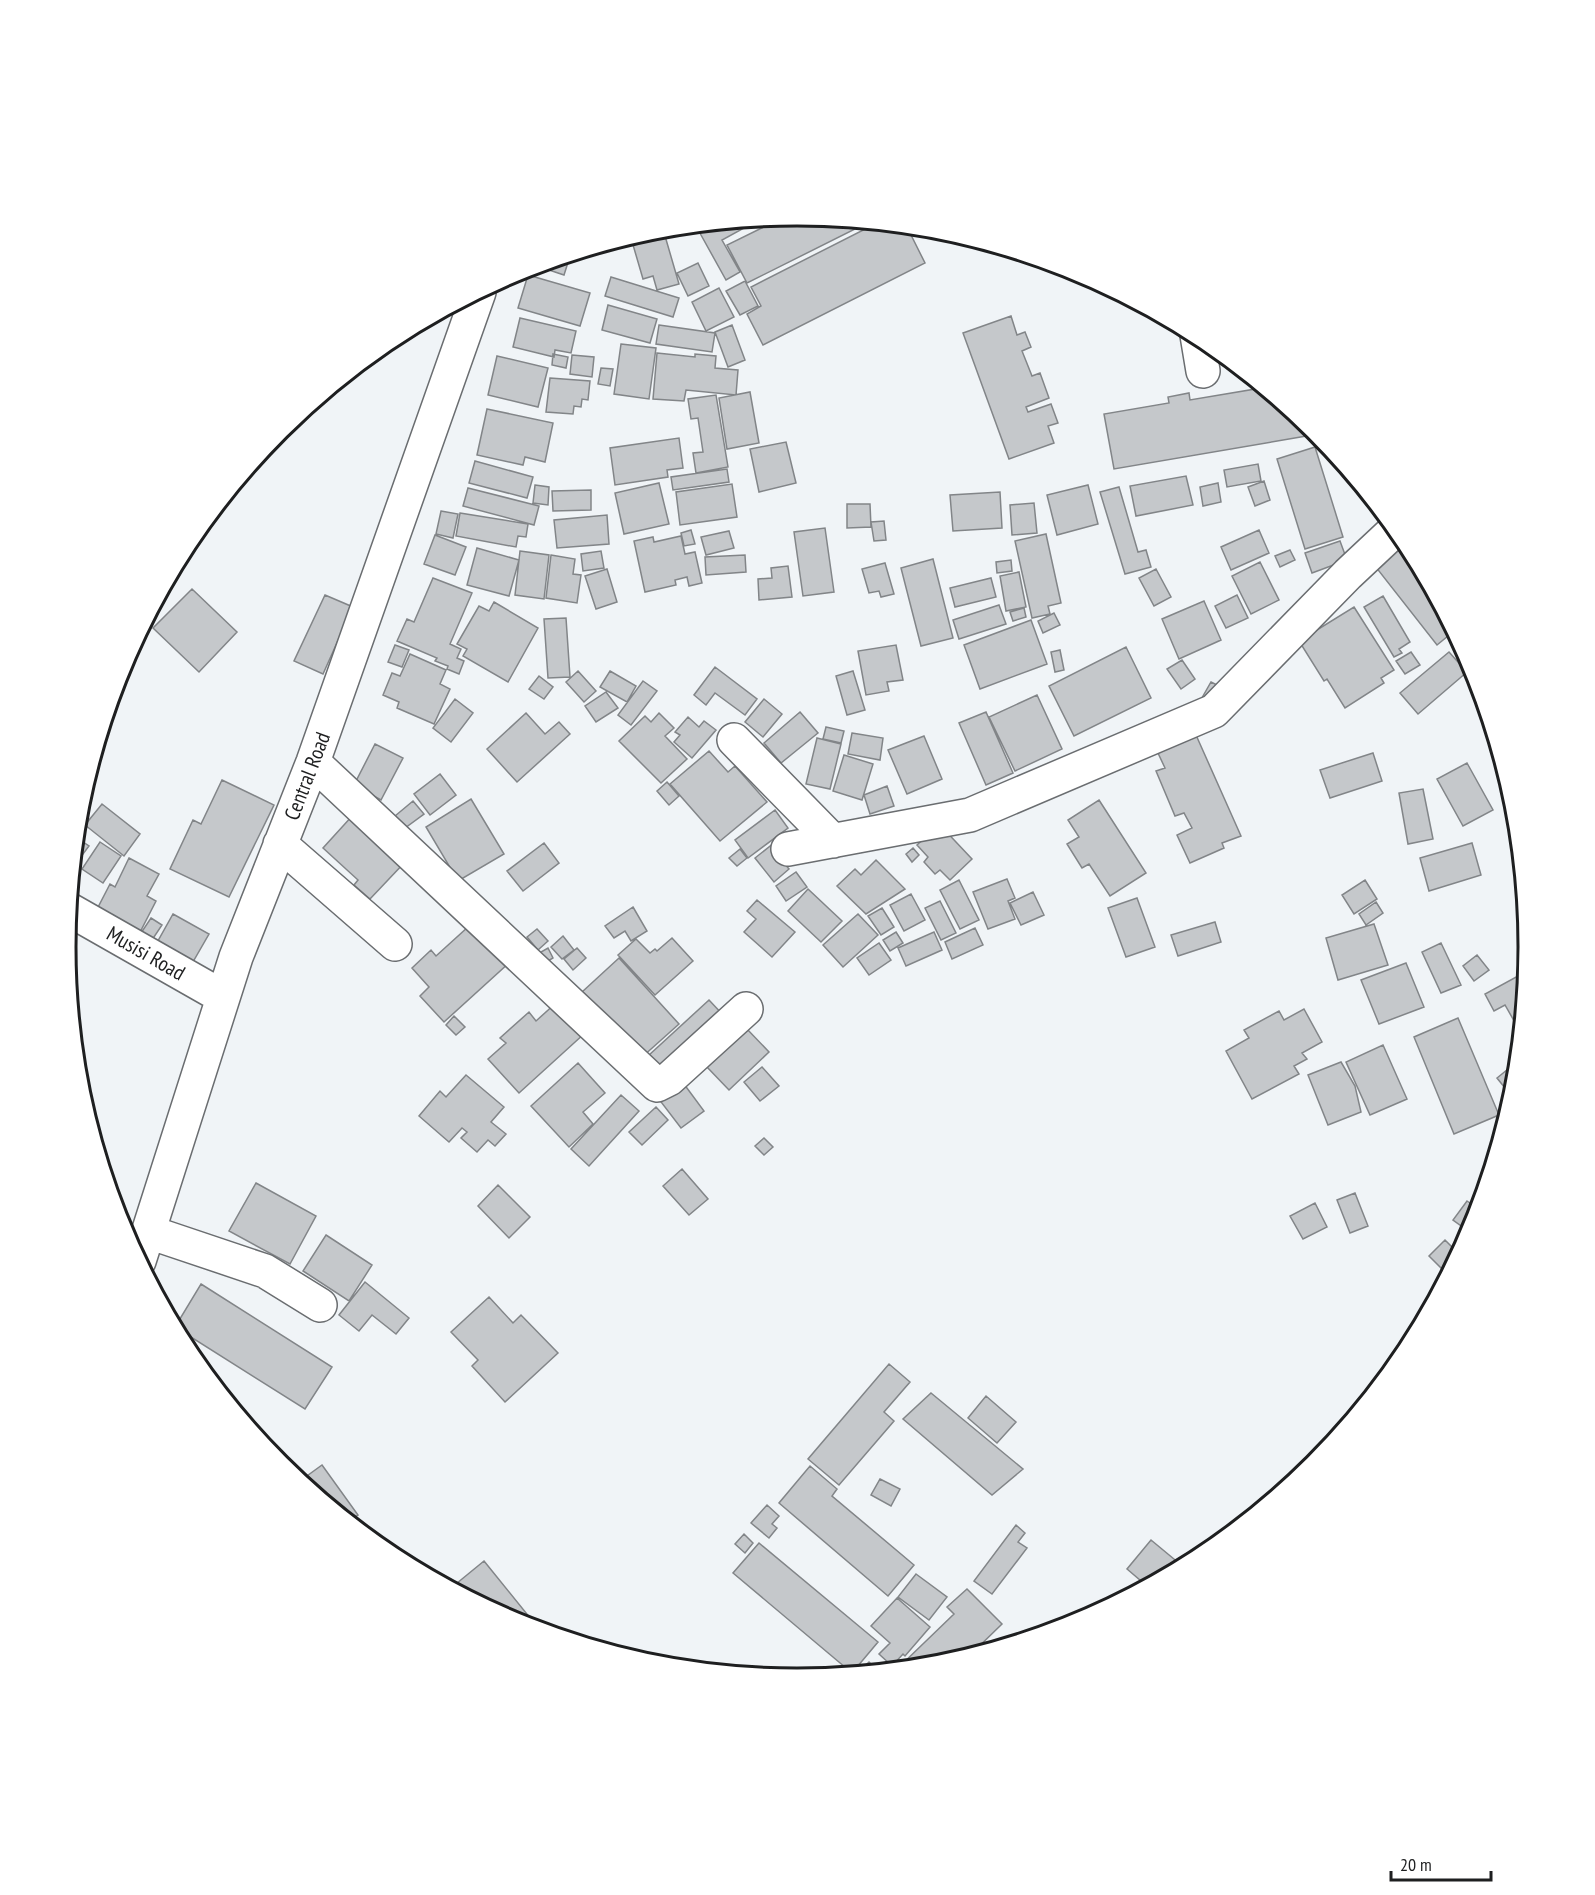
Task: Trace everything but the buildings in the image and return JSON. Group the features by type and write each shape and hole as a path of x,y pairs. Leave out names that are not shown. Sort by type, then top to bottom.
{"street":[{"name":"Central Road","path":"144,1246 236,957 313,762 475,303"},
{"path":"1199,349 1203,371"},
{"path":"788,849 970,815 1214,711 1348,574 1389,536"},
{"path":"734,740 833,841"},
{"path":"313,762 657,1085 669,1079 746,1009"},
{"path":"280,844 395,944"},
{"name":"Musisi Road","path":"77,914 223,997"},
{"path":"144,1246 265,1271 320,1305"}]}
